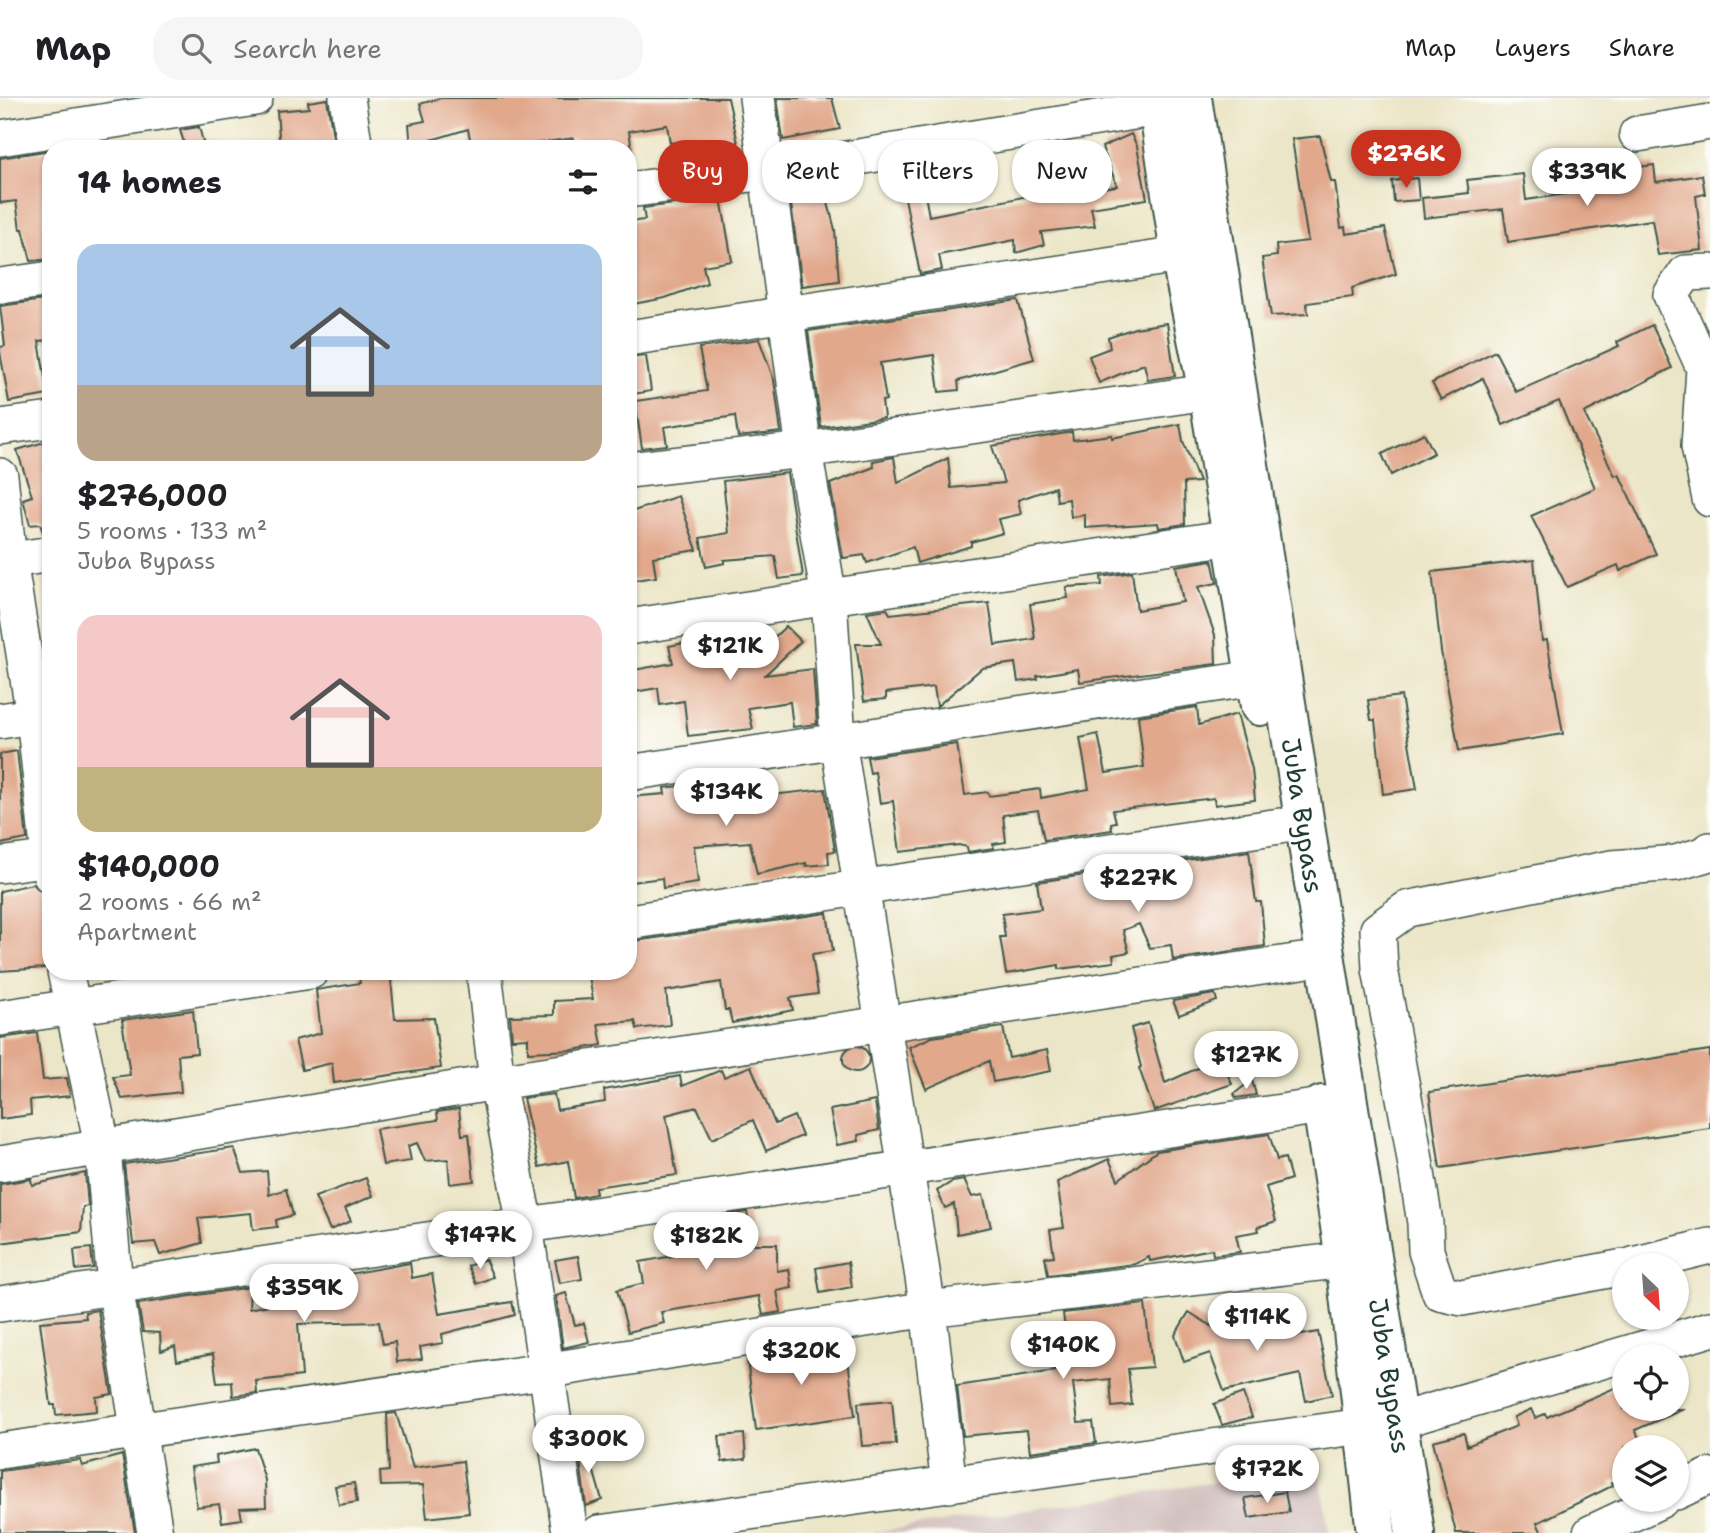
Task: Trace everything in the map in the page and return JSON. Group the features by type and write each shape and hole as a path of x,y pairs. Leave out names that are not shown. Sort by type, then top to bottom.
{"main road":[{"name":"Juba Bypass","path":"1169,101 1180,255 1208,392 1280,826 1345,1260 1381,1423 1415,1533"},
{"name":"Juba Bypass","path":"1169,101 1381,1423 1376,1533"}],"street":[{"path":"0,138 255,98"},
{"path":"347,98 354,140"},
{"path":"757,98 763,140"},
{"path":"864,155 1169,101"},
{"path":"1637,134 1710,122"},
{"path":"637,189 762,173"},
{"path":"772,203 804,450 829,598 838,740 928,1309 949,1485"},
{"path":"637,337 1180,255"},
{"path":"1710,272 1686,273 1671,295 1704,368 1699,446 1710,499"},
{"path":"0,286 42,280"},
{"path":"637,469 804,450 1208,392"},
{"path":"0,427 42,421"},
{"path":"0,476 4,561 42,714 0,722"},
{"path":"637,626 1232,537"},
{"path":"4,561 42,555"},
{"path":"637,773 1255,678"},
{"path":"637,921 861,885 1280,826"},
{"path":"1612,1269 1462,1298 1440,1293 1426,1251 1425,1223 1411,1135 1380,968 1378,930 1407,909 1612,868 1676,863 1710,850"},
{"path":"0,865 42,864"},
{"path":"0,1164 497,1082 1302,961"},
{"path":"66,980 70,1008 103,1149 116,1286 155,1533"},
{"path":"0,1018 252,980"},
{"path":"485,980 497,1082 525,1225 544,1371 570,1533"},
{"path":"0,1304 1322,1106"},
{"path":"1684,1253 1710,1247"},
{"path":"0,1451 138,1428 544,1371 928,1309 1345,1260"},
{"path":"599,1533 1381,1423 1710,1329"},
{"path":"1689,1486 1710,1476"},
{"path":"1591,1533 1636,1512"}],"shaded area":[{"path":"1319,1467 1329,1533 870,1533"}],"building":[{"path":"441,98 728,98 737,140 670,140 667,125 629,131 630,140 470,140 468,129 431,140 410,140 409,124 425,121 420,104"},
{"path":"777,98 832,98 840,129 783,140"},
{"path":"327,99 334,140 279,140 277,111 309,108 308,102"},
{"path":"199,127 203,140 183,140 180,130"},
{"path":"1131,134 1137,146 1147,199 1091,208 1095,226 1041,232 1044,245 1016,253 1015,240 939,255 942,270 920,274 906,203 927,203 929,216 1012,199 1012,203 1112,203 1112,187 1117,186 1112,173 1112,143"},
{"path":"1320,136 1331,182 1335,182 1341,228 1345,227 1346,234 1385,228 1396,274 1352,288 1353,297 1307,303 1308,314 1271,316 1262,258 1277,256 1276,245 1308,241 1292,139"},
{"path":"42,151 42,260 31,261 23,229 20,229 16,201 0,203 0,158"},
{"path":"1654,165 1656,182 1702,175 1705,194 1696,196 1702,250 1658,255 1652,220 1508,242 1503,209 1424,218 1422,198 1469,193 1467,180 1523,174 1526,200 1620,186 1617,170"},
{"path":"1417,178 1419,200 1394,202 1392,181"},
{"path":"682,203 722,203 732,261 703,266 707,283 665,298 637,303 637,221 645,220 643,208"},
{"path":"791,203 828,203 835,230 839,281 802,286"},
{"path":"42,300 42,341 39,341 42,396 9,402 0,352 0,347 5,346 0,306"},
{"path":"1018,300 1034,359 958,381 959,390 939,392 934,355 880,363 886,400 882,401 884,418 821,427 808,331"},
{"path":"1167,323 1175,376 1148,380 1144,364 1099,383 1089,356 1110,348 1108,337 1135,328"},
{"path":"1652,325 1672,368 1584,413 1615,476 1619,474 1656,554 1620,571 1618,565 1567,587 1531,516 1595,488 1559,401 1503,425 1483,378 1441,400 1432,383 1495,351 1516,392 1619,346 1617,342"},
{"path":"759,339 774,380 781,432 738,437 735,416 664,427 667,445 642,448 637,401 707,391 699,348"},
{"path":"646,356 651,391 637,393 637,357"},
{"path":"1180,424 1183,441 1199,482 1184,483 1185,524 1159,528 1158,523 1085,528 1085,515 1071,517 1069,499 1057,501 1055,487 1018,500 1021,514 999,519 1003,533 971,542 971,546 917,563 913,547 867,563 864,555 843,558 830,484 874,467 873,461 894,457 898,483 948,458 951,488 1004,483 992,446 1072,432 1073,440 1112,435 1112,438"},
{"path":"1424,433 1434,453 1391,475 1382,454"},
{"path":"42,443 42,530 40,524 30,525 23,499 32,496 17,450"},
{"path":"787,473 803,576 779,579 775,556 724,560 725,563 706,567 700,538 729,533 723,481"},
{"path":"678,496 697,550 653,557 656,577 637,580 637,510"},
{"path":"1212,560 1217,583 1198,587 1215,635 1216,664 1080,682 1078,669 1018,682 1015,663 982,668 937,706 934,687 886,693 886,699 864,701 856,644 881,644 867,612 887,609 890,614 989,603 995,645 1016,642 1035,639 1030,604 1068,598 1066,587 1102,585 1101,577 1132,572 1137,610 1183,602 1176,566"},
{"path":"1534,560 1542,641 1547,640 1563,734 1459,751 1441,651 1432,572"},
{"path":"786,626 801,641 765,675 813,669 817,724 793,727 790,702 748,708 753,729 688,736 684,701 660,705 658,688 637,692 637,669 673,663 669,646 754,629 759,652"},
{"path":"1401,696 1417,789 1383,794 1375,720 1371,720 1368,700"},
{"path":"1197,707 1199,725 1237,714 1252,769 1255,800 1215,805 1214,798 1113,810 1116,822 1111,823 1112,830 1044,840 1038,810 1003,815 1006,842 993,844 994,848 968,852 967,847 959,845 900,852 893,801 880,803 875,772 870,773 867,757 957,744 965,795 988,792 989,796 1040,789 1041,798 1089,789 1080,738 1098,734 1106,773 1144,767 1138,716"},
{"path":"17,751 27,839 0,844 0,754"},
{"path":"759,776 763,796 825,789 835,851 828,852 829,864 806,866 806,863 757,874 750,842 694,846 698,883 663,888 662,878 637,881 637,796 665,794 664,788"},
{"path":"1249,851 1256,902 1261,902 1265,946 1173,960 1171,945 1150,948 1139,924 1123,930 1129,952 1113,955 1114,962 1059,969 1059,965 1006,974 1000,937 1005,937 1002,914 1041,909 1037,882"},
{"path":"33,884 42,892 42,968 0,971 0,891"},
{"path":"827,913 833,951 812,954 818,994 790,998 793,1010 732,1023 729,1010 725,1010 721,982 666,991 670,1025 637,1029 635,1021 598,1024 602,1045 573,1050 528,1052 528,1038 512,1039 510,1016 554,1015 554,1001 593,999 590,980 637,980 637,941"},
{"path":"360,980 391,980 395,1019 434,1018 441,1068 334,1083 332,1063 302,1070 295,1040 321,1033 316,990 360,983"},
{"path":"1215,994 1217,1001 1179,1015 1173,1001"},
{"path":"193,1010 197,1053 178,1055 181,1092 122,1099 113,1077 130,1075 122,1020"},
{"path":"1148,1023 1165,1083 1220,1058 1232,1084 1154,1111 1139,1068 1141,1067 1131,1028"},
{"path":"1003,1027 1009,1058 1047,1050 1051,1071 993,1082 989,1061 926,1089 909,1047 932,1037"},
{"path":"37,1033 43,1080 67,1078 70,1096 30,1100 31,1115 0,1119 0,1038"},
{"path":"856,1046 865,1050 869,1059 865,1068 856,1072 847,1068 843,1059 847,1050"},
{"path":"1710,1050 1710,1128 1440,1168 1429,1092"},
{"path":"751,1066 775,1124 794,1116 802,1136 766,1151 753,1120 712,1139 697,1107 666,1115 677,1175 595,1187 596,1194 574,1198 568,1161 539,1167 523,1098 554,1094 557,1110 605,1102 604,1090 680,1076 682,1086 721,1070 724,1077"},
{"path":"1252,1080 1256,1095 1236,1098 1234,1094"},
{"path":"875,1101 879,1130 858,1135 859,1141 837,1145 830,1110"},
{"path":"459,1109 462,1135 469,1134 474,1181 450,1184 448,1159 425,1161 417,1143 408,1146 411,1161 383,1165 376,1129 438,1120 437,1112"},
{"path":"1269,1134 1277,1160 1285,1158 1291,1179 1266,1187 1276,1221 1258,1227 1259,1231 1236,1235 1240,1252 1213,1255 1212,1249 1150,1261 1149,1257 1135,1264 1048,1275 1045,1257 1054,1256 1050,1230 1064,1228 1057,1182 1109,1159 1118,1180 1157,1151"},
{"path":"234,1148 243,1173 267,1171 269,1195 286,1189 293,1215 276,1220 277,1227 253,1230 251,1213 198,1218 202,1243 160,1255 155,1242 133,1244 124,1164"},
{"path":"85,1173 88,1206 83,1207 81,1232 0,1243 0,1184 31,1179 32,1185"},
{"path":"366,1178 373,1196 345,1208 351,1221 330,1230 315,1197"},
{"path":"964,1180 972,1197 983,1195 991,1227 957,1234 954,1204 945,1208 937,1191 952,1182"},
{"path":"747,1212 753,1244 777,1244 777,1271 789,1269 792,1288 777,1291 781,1312 763,1315 759,1296 661,1312 664,1323 628,1332 617,1290 644,1283 640,1262 673,1256 668,1234 685,1230 685,1222"},
{"path":"91,1248 93,1268 76,1270 74,1250"},
{"path":"578,1256 582,1279 560,1283 555,1260"},
{"path":"485,1259 493,1277 476,1284 468,1266"},
{"path":"848,1262 852,1287 820,1293 816,1268"},
{"path":"410,1263 412,1278 432,1274 439,1314 512,1302 515,1315 442,1334 443,1343 420,1347 422,1359 397,1362 395,1342 383,1344 379,1322 298,1324 302,1376 256,1381 257,1393 233,1396 232,1382 217,1383 213,1354 177,1361 175,1346 161,1351 160,1333 143,1332 138,1304 250,1287 249,1309 303,1298 304,1306 351,1303 343,1275"},
{"path":"566,1293 575,1325 584,1323 589,1342 563,1348 556,1296"},
{"path":"1145,1304 1152,1367 1128,1369 1132,1405 1112,1407 1110,1379 1073,1383 1078,1423 1093,1422 1096,1443 1030,1452 1027,1430 963,1436 957,1386 1055,1371 1051,1330 1065,1329 1063,1313"},
{"path":"98,1310 112,1394 96,1397 97,1411 56,1415 55,1405 51,1405 40,1322 86,1318 85,1312"},
{"path":"1189,1312 1216,1329 1283,1313 1290,1337 1318,1332 1332,1395 1306,1401 1300,1374 1224,1391 1210,1353 1184,1362 1175,1335"},
{"path":"846,1343 855,1416 756,1430 747,1359"},
{"path":"1612,1389 1612,1421 1656,1421 1635,1430 1638,1435 1612,1435 1612,1486 1537,1523 1542,1533 1456,1533 1433,1441 1464,1433 1467,1446 1517,1426 1514,1417 1531,1409 1535,1418 1545,1414 1547,1417"},
{"path":"1243,1393 1252,1417 1222,1425 1214,1404"},
{"path":"892,1400 896,1444 862,1446 858,1403"},
{"path":"396,1413 413,1468 463,1461 469,1513 427,1518 423,1485 381,1486 380,1472 389,1471 387,1414"},
{"path":"744,1434 746,1459 722,1462 719,1436"},
{"path":"584,1437 602,1500 586,1506 577,1439"},
{"path":"255,1448 265,1480 266,1507 240,1508 242,1519 222,1522 219,1504 197,1507 191,1467 217,1463 216,1456"},
{"path":"122,1455 135,1533 0,1533 0,1471 80,1460 82,1466"},
{"path":"354,1483 357,1502 339,1505 335,1486"},
{"path":"1285,1492 1289,1512 1249,1518 1245,1498"}]}
